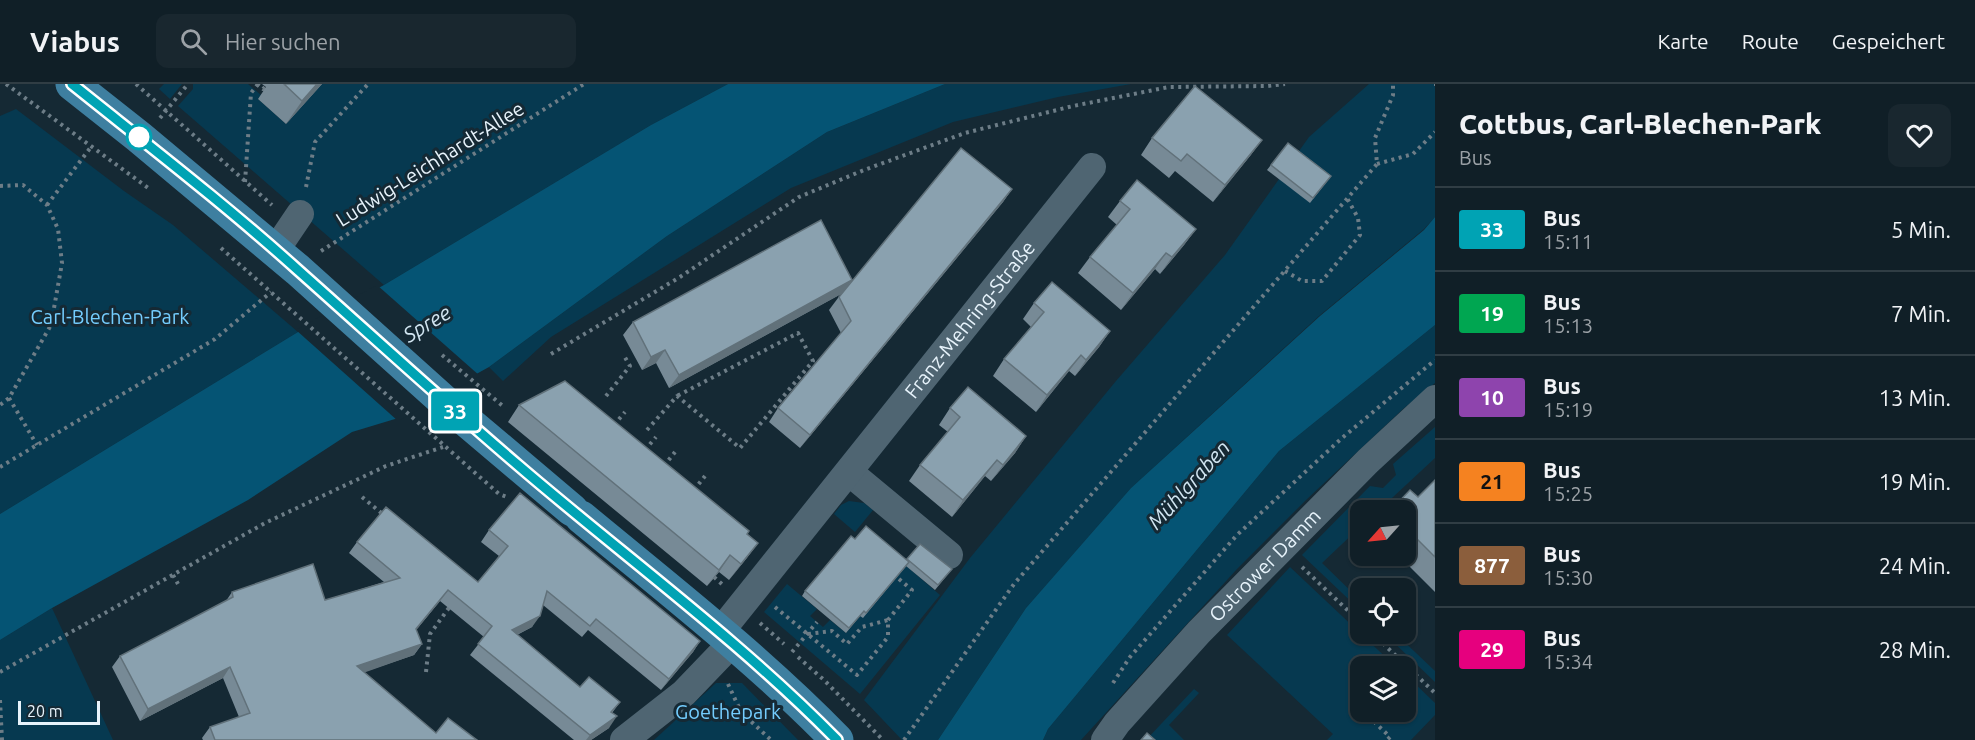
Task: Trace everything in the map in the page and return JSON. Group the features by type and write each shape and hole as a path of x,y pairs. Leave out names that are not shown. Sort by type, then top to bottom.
{"main road":[{"path":"72,84 275,251 456,412 576,514 721,647 837,740"}],"street":[{"name":"Franz-Mehring-Straße","path":"624,740 684,693 721,647 754,590 1092,166"},
{"path":"275,251 297,220"},
{"name":"Ostrower Damm","path":"1105,740 1159,676 1240,590 1368,461 1435,399"},
{"path":"849,472 949,555"}],"path":[{"path":"6,84 160,196"},
{"path":"136,84 245,182 297,220 315,142 368,84"},
{"path":"160,119 188,84"},
{"path":"245,182 250,93 257,84 263,89 265,87"},
{"name":"Ludwig-Leichhardt-Allee","path":"297,220 322,250 584,84"},
{"path":"551,354 680,277 799,197 965,133 1073,106 1169,87 1285,84"},
{"path":"1377,164 1375,138 1393,95 1393,84"},
{"path":"904,740 1014,584 1347,198 1377,164 1413,154 1435,132"},
{"path":"47,205 91,147"},
{"path":"0,186 23,185 47,205 58,229 62,263 51,325 9,398 0,405"},
{"path":"1284,271 1302,281 1322,281 1360,235 1358,218 1347,198"},
{"path":"219,247 499,494"},
{"path":"0,467 215,339 270,292"},
{"path":"648,430 677,396 798,333 813,362 740,448 677,396"},
{"path":"606,396 630,366 623,354"},
{"path":"1112,684 1130,657 1237,535 1342,438 1435,360"},
{"path":"491,397 504,406"},
{"path":"9,398 37,445"},
{"path":"611,429 625,412"},
{"path":"643,453 656,437"},
{"path":"0,672 265,523 386,466 443,447"},
{"path":"660,470 675,452"},
{"path":"690,494 705,476"},
{"path":"362,497 389,518"},
{"path":"1299,565 1350,613"},
{"path":"808,634 831,631 847,644 862,627 888,620 912,590 888,570"},
{"path":"173,575 178,584"},
{"path":"754,590 857,675 888,637 888,620"},
{"path":"426,672 430,634 455,600"},
{"path":"792,652 817,622"},
{"path":"1383,644 1396,656"},
{"path":"721,647 726,680 741,712 771,740"},
{"path":"1416,675 1435,693"},
{"path":"0,700 2,740"},
{"path":"1373,722 1390,739"}],"green space":[{"path":"164,84 182,84 170,99 159,89"},
{"path":"193,84 248,84 261,95 258,99 286,124 322,84 728,84 651,125 384,285 178,106 193,89"},
{"path":"945,84 1131,84 1058,97 953,122 791,188 551,337 503,381 489,367 667,236 827,132"},
{"path":"1369,84 1435,84 1435,217 1424,229 1319,316 1131,488 1026,608 938,740 902,740 864,700 970,558 1116,381 1225,255 1309,137"},
{"name":"Carl-Blechen-Park","path":"16,109 173,225 298,332 0,514 0,116"},
{"path":"1435,325 1435,383 1403,409 1306,500 1237,569 1081,740 1043,740 1048,729 1279,451"},
{"path":"1435,427 1435,458 1390,500 1356,500 1370,486 1383,488 1396,475 1393,464"},
{"path":"849,501 864,503 873,510 855,532 834,514 841,505"},
{"path":"1350,506 1350,536 1322,563 1350,590 1350,601 1302,555"},
{"path":"904,564 940,595 860,694 764,612 787,584 817,609 810,616 823,627 830,620 846,633"},
{"path":"1290,567 1350,624 1350,644 1372,644 1384,656 1350,656 1350,722 1416,722 1416,685 1435,703 1435,715 1411,740 1327,740 1333,734 1227,635"},
{"path":"52,608 113,740 0,740 0,640"},
{"path":"1395,644 1407,644 1435,671 1435,682 1416,664 1416,656 1408,656"},
{"name":"Goethepark","path":"716,683 742,683 798,740 654,740"},
{"path":"1194,689 1199,693 1169,725 1184,740 1146,740"}],"water":[{"name":"Spree","path":"728,84 945,84 827,132 667,236 489,367 395,419 352,432 248,500 52,608 0,640 0,514 298,332 384,285 651,125"},
{"name":"Mühlgraben","path":"1435,217 1435,325 1279,451 1048,729 1043,740 938,740 1026,608 1131,488 1320,316 1424,230"}],"pier":[{"path":"377,285 480,376 398,421 296,330"}],"building":[{"path":"284,84 317,84 302,101"},
{"path":"1195,86 1262,140 1225,185 1187,154 1181,161 1152,138"},
{"path":"1288,143 1331,176 1313,198 1271,165"},
{"path":"961,148 1012,189 810,435 778,408 851,321 839,297"},
{"path":"1137,180 1196,229 1172,257 1166,253 1133,293 1090,257 1130,209 1120,201"},
{"path":"821,220 852,280 679,375 665,350 651,357 633,322"},
{"path":"1052,282 1110,331 1086,360 1081,355 1047,395 1004,359 1044,312 1034,303"},
{"path":"565,381 749,531 747,534 758,543 741,564 730,555 719,570 519,405"},
{"path":"968,387 1026,436 1003,465 997,460 963,500 920,465 960,417 950,408"},
{"path":"1435,480 1435,557 1416,538 1416,500 1400,500 1410,490 1418,497"},
{"path":"520,493 700,641 669,679 596,619 590,626 547,591 540,616 512,630 580,687 589,677 620,702 611,712 617,716 590,735 478,644 492,626 448,590 416,629 422,644 357,666 436,733 448,718 477,740 215,740 210,727 250,713 230,667 148,709 120,656 233,597 232,592 313,564 325,600 400,578 357,542 386,507 478,582 508,546 489,530"},
{"path":"866,526 909,562 866,613 864,611 849,628 805,591 851,536 855,539"},
{"path":"920,544 952,569 938,585 907,559"},
{"path":"1147,733 1155,740 1141,740"}],"bus line":[{"name":"33","path":"72,84 298,270 456,412 720,632 817,719 837,740"}]}
